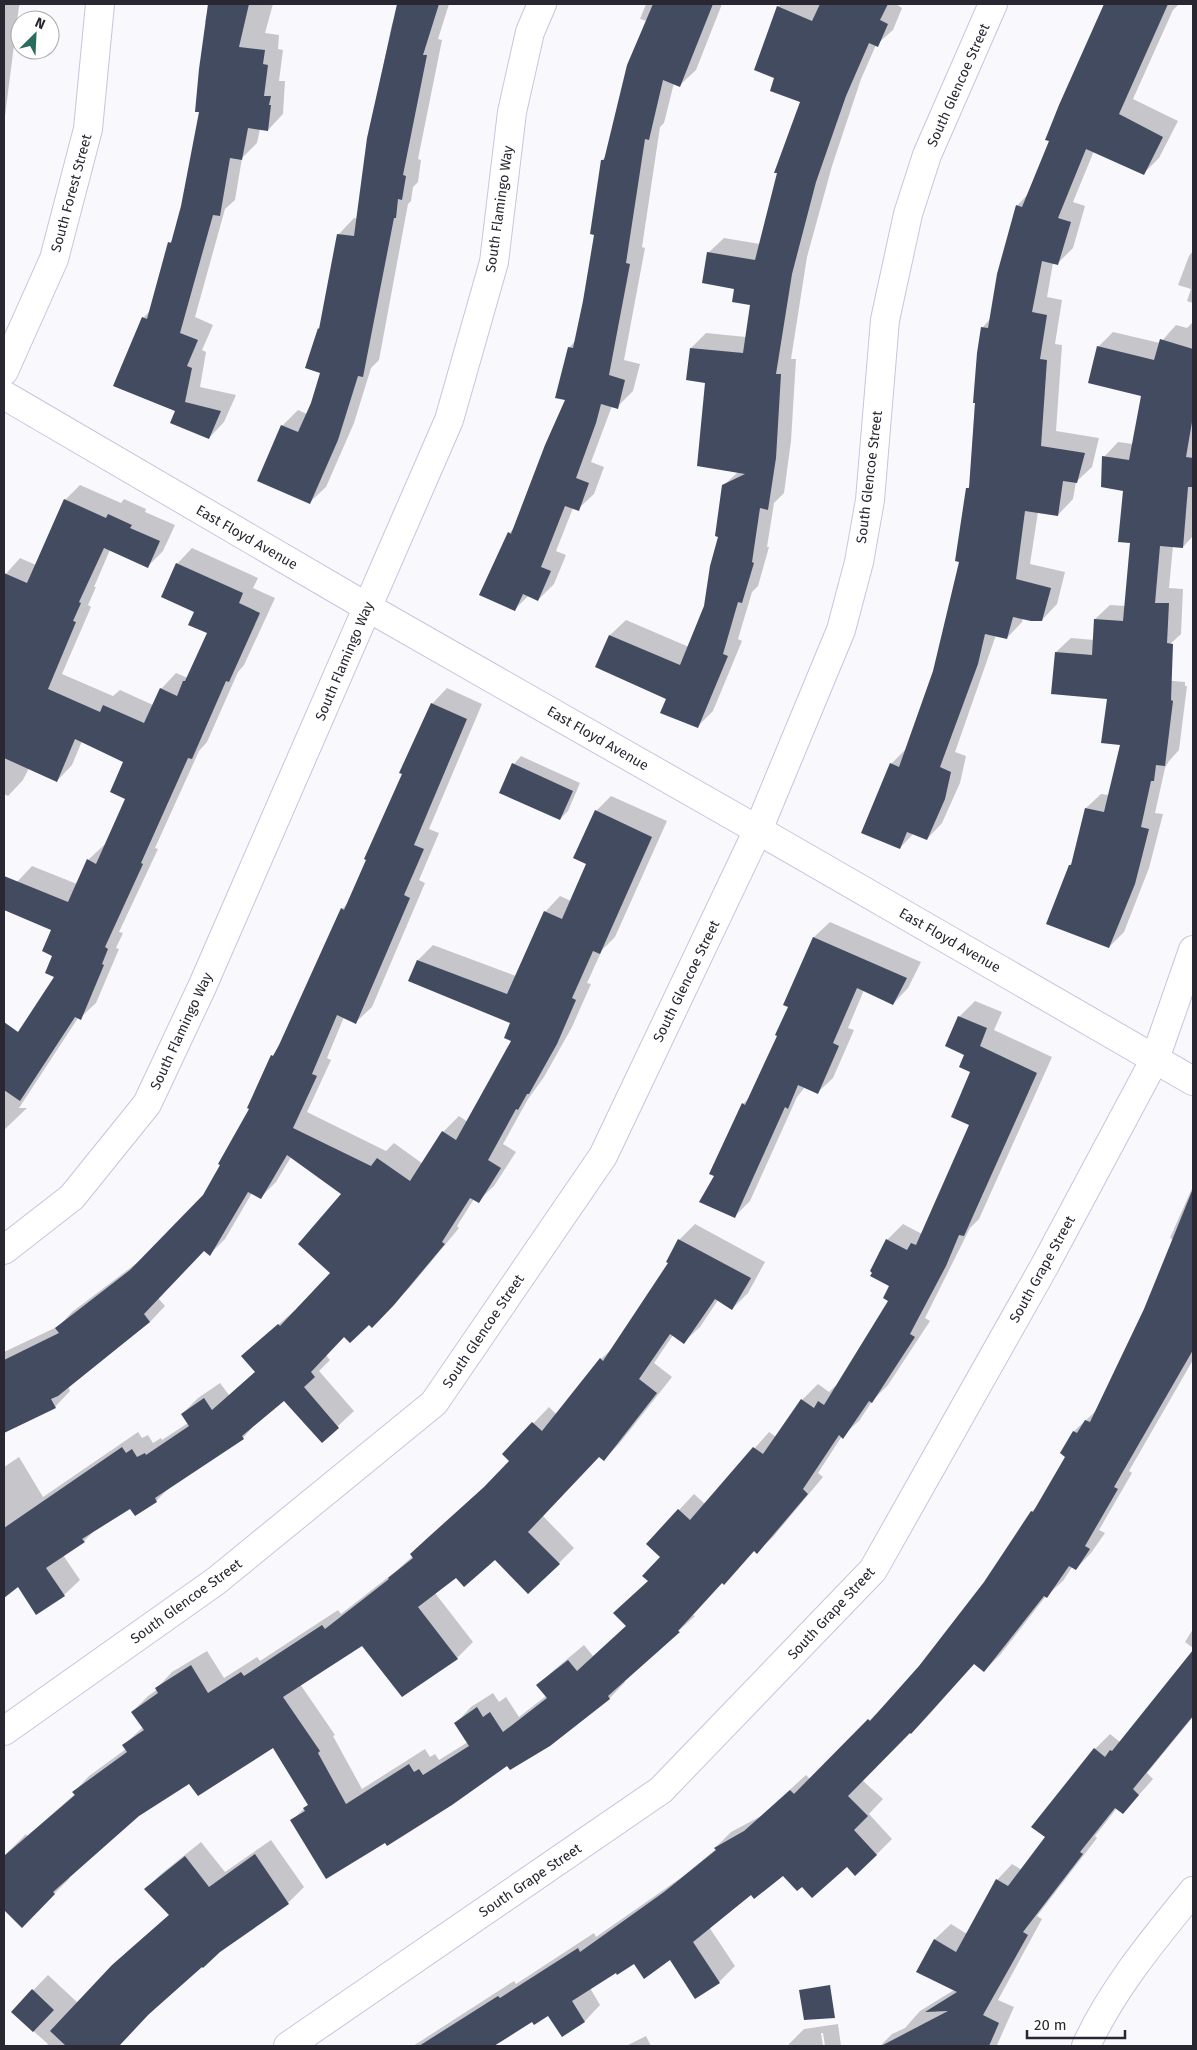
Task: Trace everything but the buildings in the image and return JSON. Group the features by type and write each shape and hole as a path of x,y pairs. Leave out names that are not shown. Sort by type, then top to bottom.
{"street":[{"name":"South Forest Street","path":"4,371 54,259 86,138 100,4"},
{"name":"South Flamingo Way","path":"4,1250 72,1197 147,1104 202,987 449,420 472,345 494,262 512,112 530,32 542,4"},
{"name":"South Glencoe Street","path":"4,1731 216,1581 434,1403 603,1156 758,830 841,630 859,562 870,500 886,320 908,214 927,155 993,4"},
{"name":"East Floyd Avenue","path":"4,395 367,607 1193,1081"},
{"name":"South Grape Street","path":"288,2046 661,1790 873,1570 1045,1265 1155,1058 1193,950"},
{"path":"1086,2046 1103,2013 1153,1941 1193,1891"}]}
